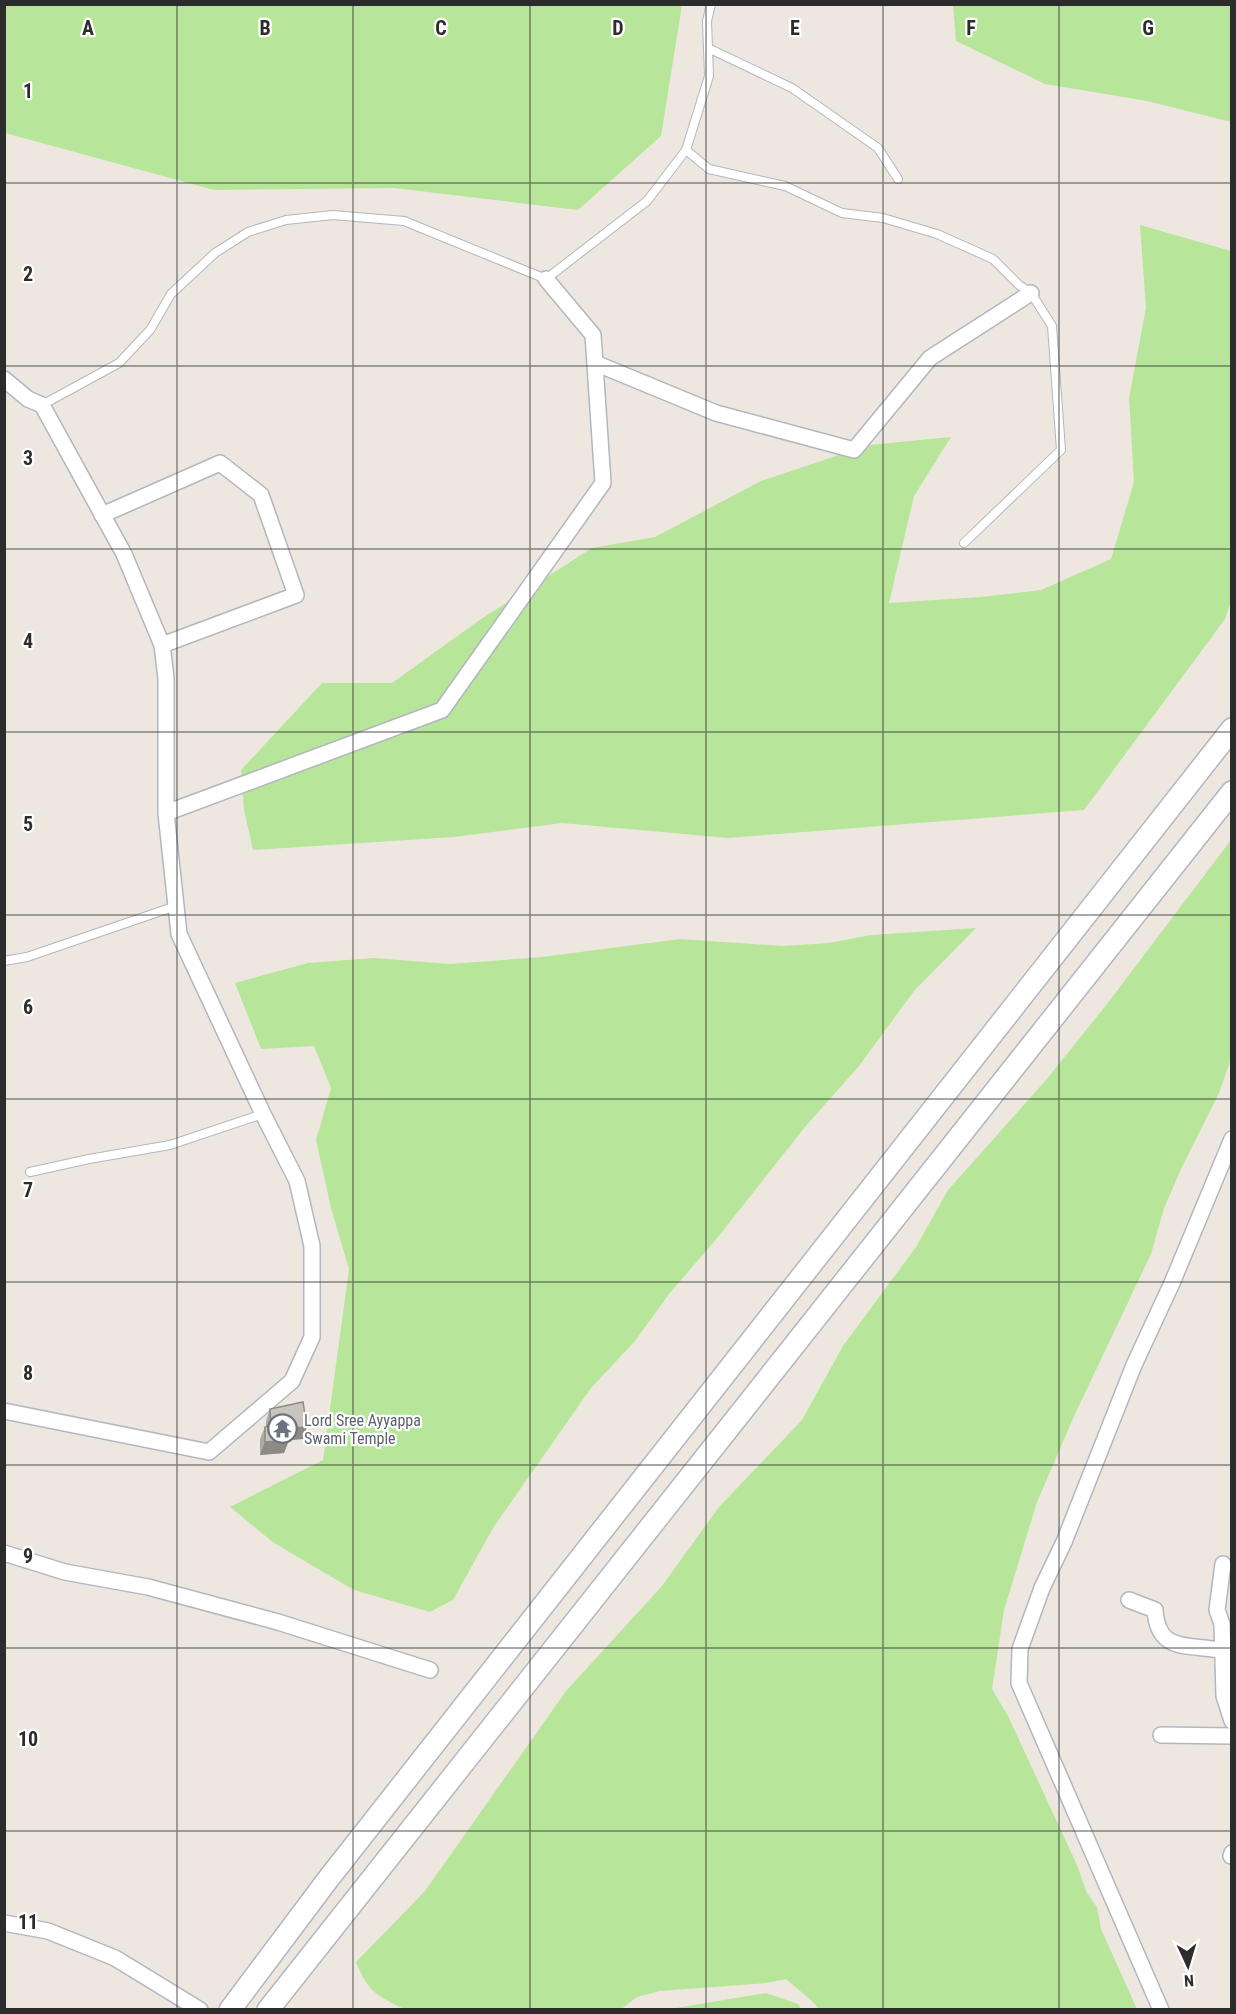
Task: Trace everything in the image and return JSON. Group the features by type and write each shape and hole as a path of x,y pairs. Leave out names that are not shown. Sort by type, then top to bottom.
{"main road":[{"path":"230,2010 336,1869 1232,729"},
{"path":"268,2010 1232,792"}],"street":[{"path":"166,813 442,710 603,483 593,335 546,279"},
{"path":"595,363 717,413 854,450 930,358 1030,293"},
{"path":"4,379 28,399 42,405 124,554 162,645 166,678 166,813 179,934 297,1181 312,1246 312,1337 292,1381 209,1452 4,1411"},
{"path":"102,515 220,463 261,495 296,595 162,645"},
{"path":"1161,2010 1019,1683 1020,1649 1042,1588 1064,1542 1134,1365 1172,1283 1232,1139"},
{"path":"4,1553 65,1572 148,1587 278,1622 430,1670"},
{"path":"1222,1564 1217,1610 1222,1624 1224,1696 1232,1721"},
{"path":"1129,1600 1155,1610 1156,1623 1163,1637 1179,1646 1223,1651"},
{"path":"1161,1735 1232,1736"},
{"path":"4,1923 48,1930 116,1958 200,2010"}],"lane":[{"path":"42,405 119,363 150,330 171,294 214,252 248,232 286,220 333,215 404,221 546,279 647,201 686,150 709,76 707,21 711,4"},
{"path":"708,48 792,87 878,148 898,179"},
{"path":"686,150 709,169 785,186 842,213 883,218 938,234 993,259 1030,293 1052,326 1061,450 964,543"},
{"path":"4,961 27,957 176,906"},
{"path":"30,1172 170,1145 263,1114"}],"green space":[{"path":"4,5 682,5 661,136 578,210 394,188 214,190 5,133"},
{"path":"953,5 1231,5 1231,122 1147,101 1045,84 956,41"},
{"path":"1140,225 1231,251 1231,601 1225,619 1084,810 728,838 562,823 454,837 253,850 244,810 241,770 322,683 392,683 481,619 592,548 655,537 761,481 869,445 951,437 914,496 889,603 981,597 1041,590 1111,559 1134,482 1129,398 1146,308"},
{"path":"1231,840 1231,1059 1219,1093 1164,1208 1151,1254 1075,1414 1037,1502 1004,1610 992,1689 1008,1716 1077,1865 1087,1893 1097,1907 1101,1929 1137,2009 819,2009 786,1979 767,1983 660,1991 637,1997 620,2010 404,2009 380,1996 369,1986 356,1962 425,1891 566,1691 662,1586 719,1507 802,1420 843,1346 916,1247 948,1190 1046,1080 1107,1004"},
{"path":"976,928 914,991 859,1066 805,1127 718,1237 669,1294 635,1341 591,1388 493,1528 453,1600 430,1612 354,1590 274,1543 230,1507 323,1460 349,1269 331,1208 316,1140 331,1088 314,1046 261,1049 235,983 308,963 374,958 450,964 542,957 680,939 783,946 829,943 871,935"},
{"path":"766,1993 798,2004 801,2009 670,2009"}],"building":[{"path":"303,1402 307,1427 289,1428 289,1440 265,1442 265,1427 271,1425 270,1409"}],"place":[{"name":"Lord Sree Ayyappa Swami Temple","path":"283,1429"}]}
